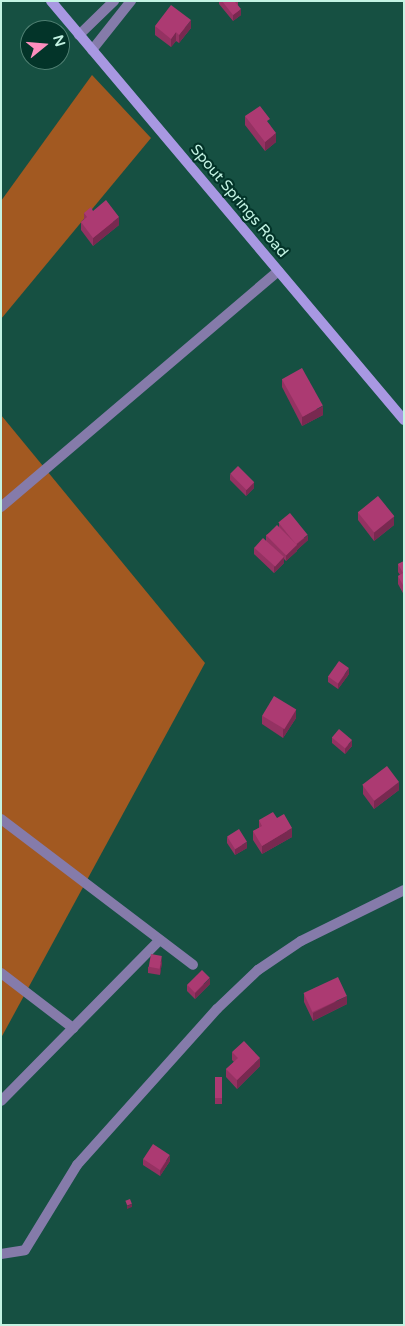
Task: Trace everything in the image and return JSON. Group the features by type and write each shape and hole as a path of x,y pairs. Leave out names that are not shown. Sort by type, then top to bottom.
{"street":[{"name":"Spout Springs Road","path":"51,1 404,420"},
{"path":"79,35 114,1"},
{"path":"92,50 131,1"},
{"path":"1,507 278,271"},
{"path":"1,819 194,965"},
{"path":"1,1254 25,1250 77,1165 217,1009 258,970 302,940 404,890"},
{"path":"1,1101 160,940"},
{"path":"1,973 73,1028"}],"shaded area":[{"path":"92,75 151,138 1,319 1,201"},
{"path":"1,415 205,663 1,1038"}],"building":[{"path":"222,1 236,1 241,9 233,15"},
{"path":"171,5 191,20 179,35 176,32 171,39 155,26"},
{"path":"260,106 270,119 267,121 276,133 265,142 245,116"},
{"path":"106,200 119,217 93,238 81,222 87,217 84,213 91,207 93,211"},
{"path":"302,368 323,406 303,417 282,379"},
{"path":"238,466 254,482 246,490 230,474"},
{"path":"378,496 394,516 374,533 358,512"},
{"path":"290,513 308,535 296,544 278,522"},
{"path":"277,525 297,545 286,555 266,536"},
{"path":"263,538 284,557 275,566 254,548"},
{"path":"404,561 404,587 398,576 403,573 398,564"},
{"path":"339,661 349,668 338,683 328,677"},
{"path":"274,696 296,709 284,729 262,716"},
{"path":"339,729 352,740 345,748 332,737"},
{"path":"387,766 399,782 374,801 362,785"},
{"path":"273,812 277,818 284,814 292,828 262,846 253,831 262,826 259,820"},
{"path":"239,829 247,842 235,849 227,836"},
{"path":"151,954 162,956 160,969 149,967"},
{"path":"202,970 210,978 195,993 187,985"},
{"path":"338,977 347,996 312,1012 304,993"},
{"path":"244,1041 260,1058 237,1080 226,1069 238,1058 232,1052"},
{"path":"215,1077 222,1077 222,1098 215,1098"},
{"path":"153,1144 170,1155 160,1170 143,1159"},
{"path":"130,1199 132,1204 127,1206 125,1201"}]}
